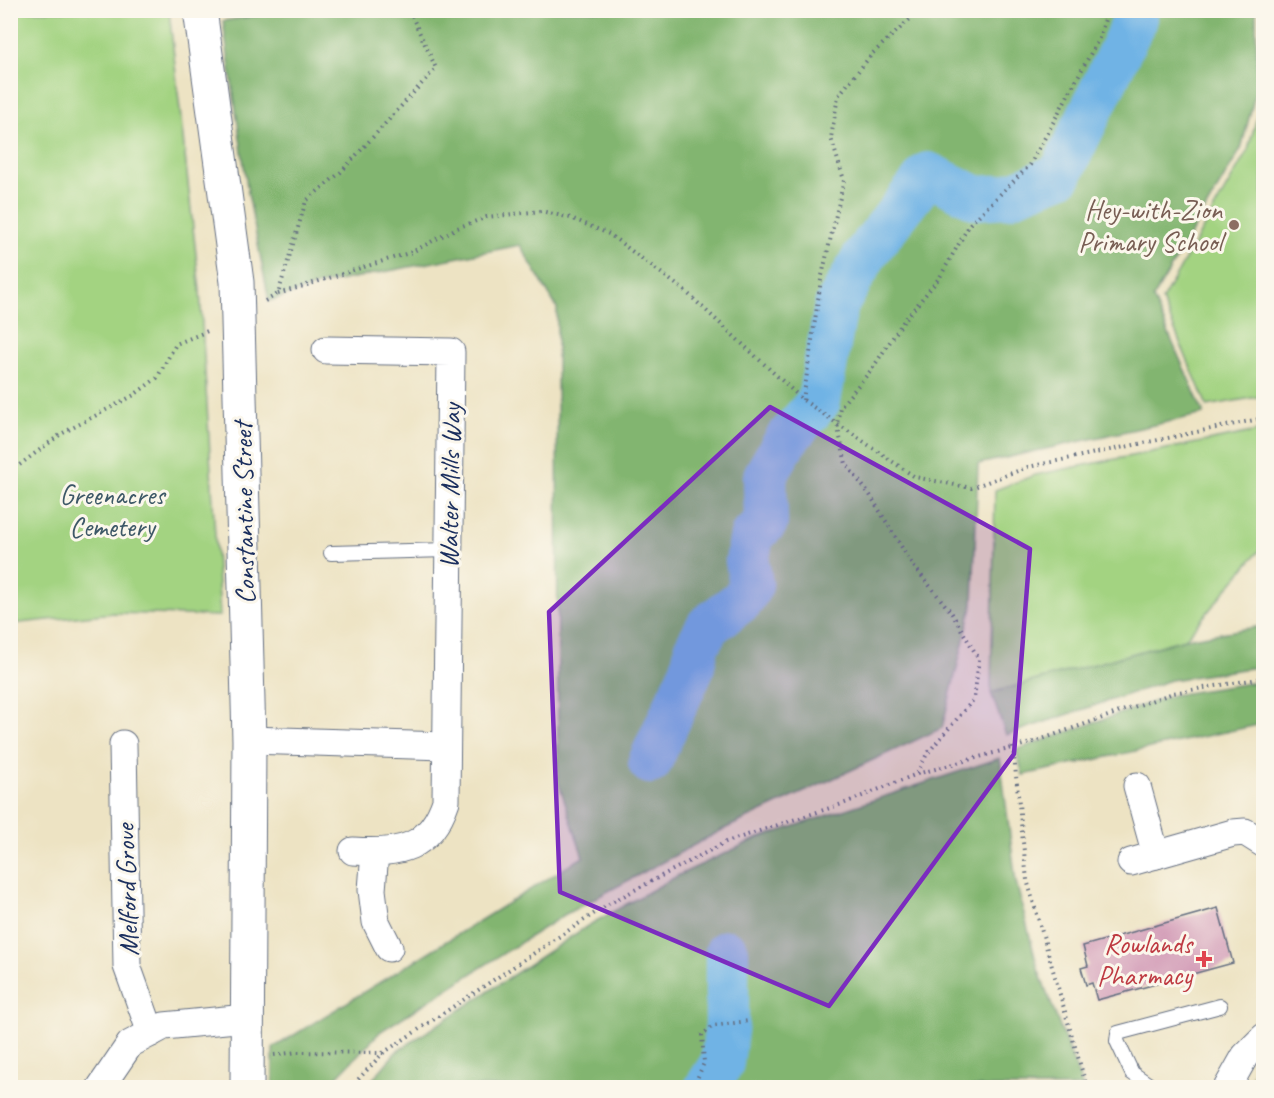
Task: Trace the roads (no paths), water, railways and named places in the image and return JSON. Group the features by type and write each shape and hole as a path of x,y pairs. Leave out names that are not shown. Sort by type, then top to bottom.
{"street":[{"name":"Constantine Street","path":"200,10 237,282 249,740 247,1073"},
{"name":"Walter Mills Way","path":"326,350 452,352 446,801 439,821 429,835 397,850 364,852 376,922 389,948"},
{"path":"249,740 445,746"},
{"name":"Melford Grove","path":"123,744 127,966 151,1033"},
{"path":"1137,786 1144,859 1233,833 1245,832 1263,844"},
{"path":"100,1088 130,1044 164,1026 246,1018"},
{"path":"1227,1088 1245,1056 1263,1036"}],"lane":[{"path":"330,553 448,550"},
{"path":"1154,1088 1132,1073 1117,1041 1118,1033 1220,1006"}],"waterway":[{"path":"650,762 692,669 697,646 708,626 742,600 751,585 747,561 752,536 766,522 765,476 786,440 819,401 836,306 867,252 928,174 977,198 1007,196 1060,175 1134,22 1137,10"},
{"path":"706,1088 722,1063 727,1023 727,952"}],"place":[{"name":"Hey-with-Zion Primary School","path":"1234,225"},
{"name":"Rowlands Pharmacy","path":"1204,959"}],"park label":[{"name":"Greenacres Cemetery","path":"112,510"}]}
